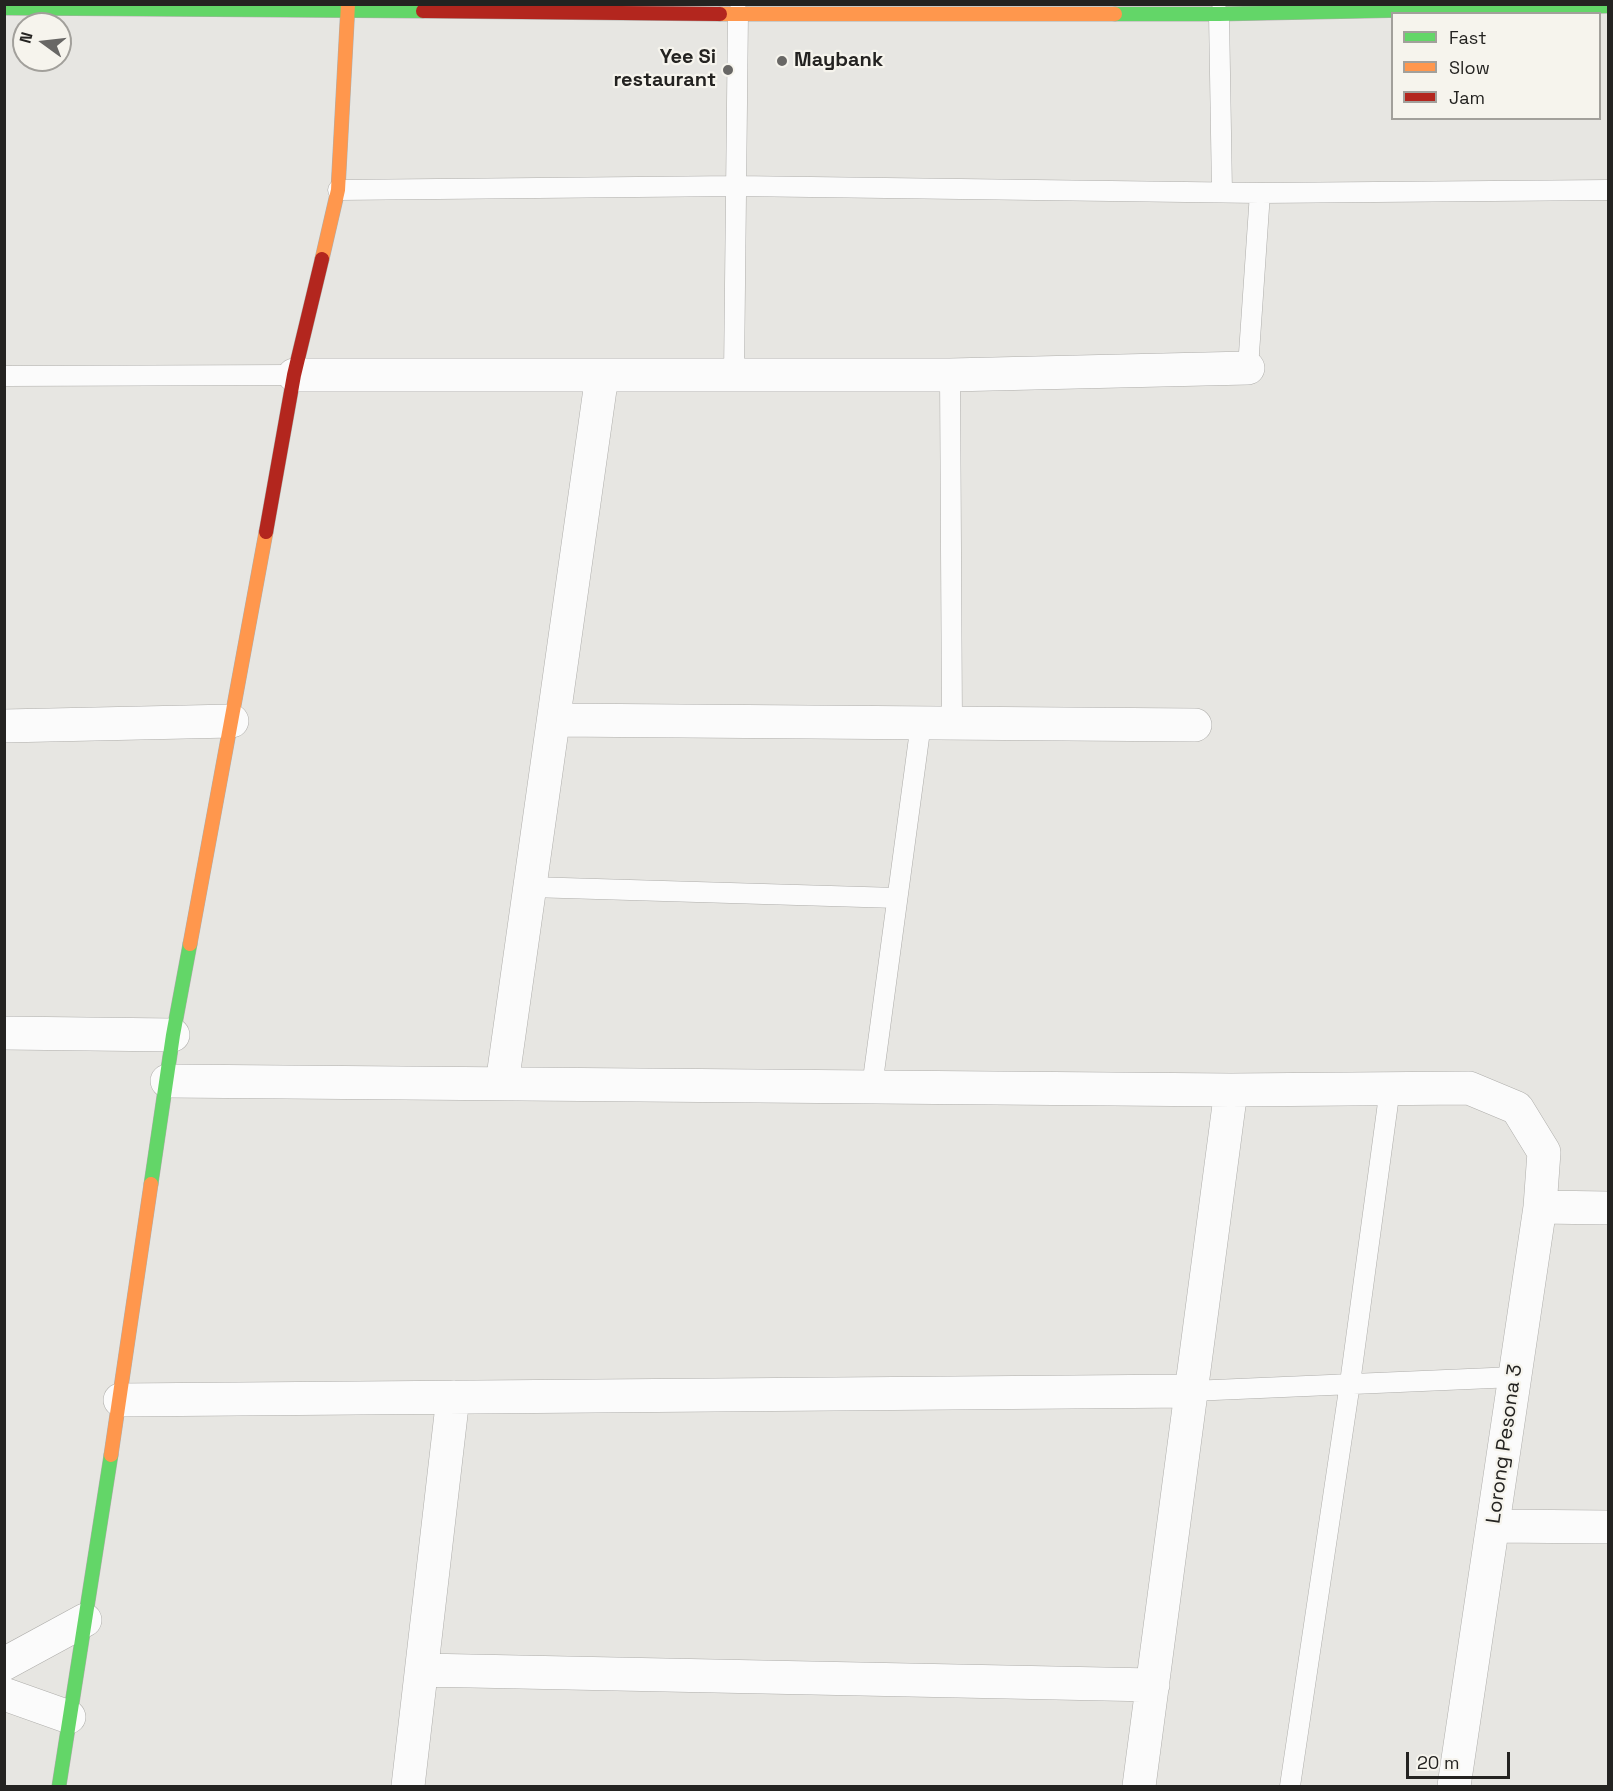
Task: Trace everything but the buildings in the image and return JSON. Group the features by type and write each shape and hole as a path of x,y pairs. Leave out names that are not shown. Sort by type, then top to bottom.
{"main road":[{"path":"4,8 348,8 738,13 768,9 1219,14 1608,6"},
{"path":"59,1786 120,1400 173,1035 294,375 338,190 348,8"}],"street":[{"path":"294,375 950,375 1248,368"},
{"path":"502,1084 602,375"},
{"path":"554,720 1195,725"},
{"path":"4,726 232,721"},
{"path":"4,1033 173,1035"},
{"path":"167,1081 1231,1090 1390,1088"},
{"name":"Lorong Pesona 3","path":"1390,1088 1468,1088 1517,1108 1544,1152 1540,1207 1454,1786"},
{"path":"1140,1786 1231,1090"},
{"path":"1540,1207 1608,1208"},
{"path":"120,1400 1191,1391"},
{"path":"408,1786 453,1397"},
{"path":"1493,1526 1608,1527"},
{"path":"4,1664 85,1620"},
{"path":"422,1670 1153,1685"},
{"path":"4,1694 69,1717"}],"lane":[{"path":"734,375 738,13"},
{"path":"1219,14 1222,192"},
{"path":"338,190 736,186 1260,193 1608,190"},
{"path":"1248,368 1260,193"},
{"path":"4,376 294,375"},
{"path":"872,1087 897,898 936,723 950,375"},
{"path":"530,887 897,898"},
{"path":"1290,1786 1350,1383 1390,1088"},
{"path":"1191,1391 1515,1377"}],"traffic: fast":[{"path":"1115,14 1608,6"},
{"path":"4,8 423,11"},
{"path":"151,1184 173,1035 190,944"},
{"path":"59,1786 111,1455"}],"traffic: slow":[{"path":"322,259 338,190 348,4"},
{"path":"720,14 1115,14"},
{"path":"190,944 266,532"},
{"path":"111,1455 151,1184"}],"traffic: jam":[{"path":"423,11 720,14"},
{"path":"266,532 294,375 322,259"}],"place":[{"name":"Maybank","path":"782,61"},
{"name":"Yee Si restaurant","path":"728,70"}]}
